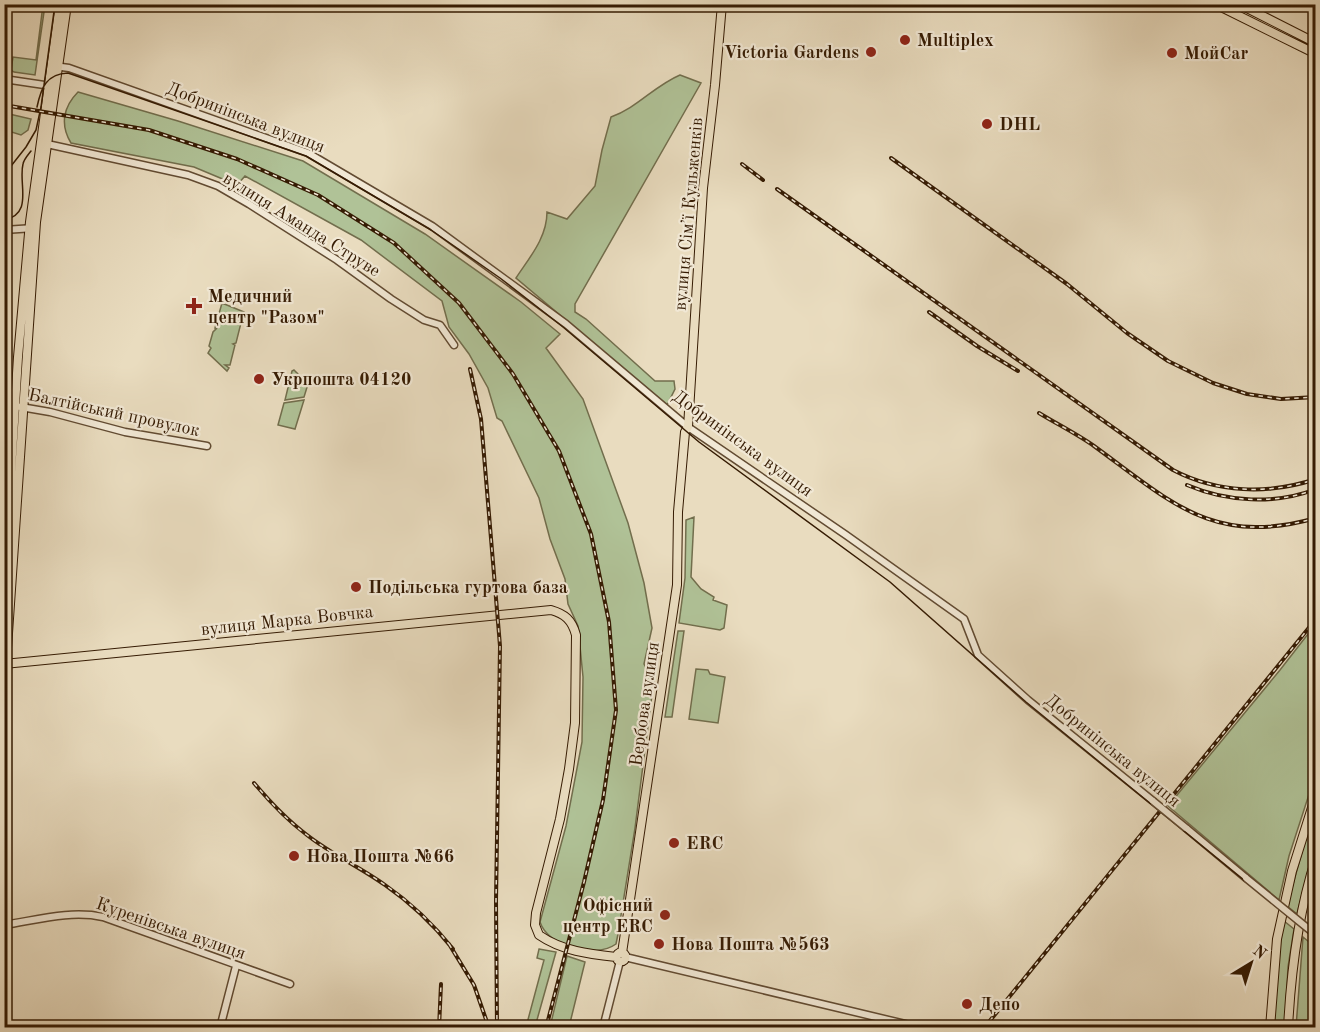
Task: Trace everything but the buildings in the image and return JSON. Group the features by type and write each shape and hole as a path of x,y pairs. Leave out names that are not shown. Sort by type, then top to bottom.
{"main road":[{"path":"54,66 60,4"},
{"path":"4,585 33,228 50,87 67,4"},
{"name":"вулиця Сімʼї Кульженків","path":"688,427 703,188 722,4"},
{"path":"1215,4 1316,54"},
{"path":"1239,4 1316,43"},
{"path":"33,228 47,144 50,87"},
{"path":"4,692 19,407"},
{"name":"Вербова вулиця","path":"621,957 677,585 678,512 688,427"},
{"name":"вулиця Марка Вовчка","path":"5,664 550,610 562,613 574,625 576,635 575,723 560,819 535,925 539,935 559,946 581,953 621,957"},
{"path":"1270,1028 1277,939 1292,871 1316,795"},
{"path":"1288,1028 1296,938 1316,858"}],"street":[{"name":"Добринінська вулиця","path":"54,66 69,68 114,83 308,153 432,226 567,324 688,427 964,619 978,655 1028,700 1316,935"},
{"path":"4,79 50,87"},
{"name":"вулиця Аманда Струве","path":"47,144 188,176 218,186 337,260 424,320 440,325 454,345"},
{"path":"4,230 33,228"},
{"name":"Балтійський провулок","path":"19,407 50,412 125,432 207,446"},
{"name":"Куренівська вулиця","path":"4,925 86,913 103,917 290,984"},
{"path":"621,957 922,1028"},
{"name":"Вербова вулиця","path":"603,1028 621,957"},
{"path":"220,1028 236,966"}],"green space":[{"path":"43,5 45,5 35,75 14,72 11,70 13,57 36,60"},
{"path":"680,75 701,83 575,304 575,312 586,319 655,381 674,381 675,389 667,405 516,278 541,239 547,212 567,219 595,186 611,117"},
{"path":"78,92 303,161 425,234 521,302 560,334 546,348 583,399 628,523 644,583 652,628 644,664 654,679 635,828 616,944 596,950 573,948 552,938 540,922 566,826 582,742 583,677 578,626 568,604 565,579 550,539 539,498 502,421 497,418 488,388 469,354 449,327 442,301 361,240 245,176 237,185 194,167 71,143 64,123 66,110"},
{"path":"5,113 31,119 28,130 21,135 5,130"},
{"path":"222,303 244,312 242,320 239,321 239,324 241,323 236,343 233,344 235,345 230,365 225,365 229,368 227,371 208,353 213,332 217,328 215,328"},
{"path":"294,370 308,384 304,397 285,400 292,371"},
{"path":"304,400 295,429 278,425 284,403"},
{"path":"694,517 691,577 701,589 714,597 713,600 727,605 724,628 720,630 679,623 685,578 686,520"},
{"path":"1315,625 1315,776 1289,856 1279,900 1168,806"},
{"path":"678,631 684,631 672,717 665,717"},
{"path":"696,669 708,670 710,674 725,677 718,723 689,719"},
{"path":"1315,805 1315,843 1297,914 1287,906"},
{"path":"1284,921 1294,929 1288,967 1285,1027 1273,1028 1280,940"},
{"path":"1303,937 1315,947 1315,1027 1296,1027"},
{"path":"539,949 556,952 535,1027 526,1027 544,960 537,958"},
{"path":"567,956 585,962 569,1027 550,1027"}],"tram line":[{"path":"4,175 36,130 55,4"},
{"path":"37,107 46,83 54,76 68,73 306,156 431,230 500,278 563,327 699,442 890,582 1026,702 1316,939"},
{"path":"4,220 13,217 22,205 23,164 31,151"}],"railway":[{"path":"4,105 149,130 237,159 318,195 394,243 459,303 513,374 559,451 591,534 609,622 616,710 603,800 546,1028"},
{"path":"891,158 1067,284 1127,333 1168,361 1213,383 1247,394 1281,399 1316,397"},
{"path":"742,164 763,180"},
{"path":"777,189 1173,470 1207,483 1243,489 1280,488 1316,479"},
{"path":"929,312 977,346 1018,371"},
{"path":"470,369 481,419 500,646 496,901 497,1028"},
{"path":"1039,413 1087,442 1171,501 1195,514 1221,523 1249,527 1280,526 1316,518"},
{"path":"1187,485 1218,495 1251,499 1284,498 1316,489"},
{"path":"984,1028 1316,619"},
{"path":"254,783 307,835 404,899 453,949"},
{"path":"449,944 474,985 489,1028"},
{"path":"439,1028 441,984"}],"place":[{"name":"Multiplex","path":"905,40"},
{"name":"Victoria Gardens","path":"871,52"},
{"name":"МойCar","path":"1172,53"},
{"name":"DHL","path":"987,124"},
{"name":"Медичний центр \"Разом\"","path":"194,306"},
{"name":"Укрпошта 04120","path":"259,379"},
{"name":"Подільська гуртова база","path":"356,587"},
{"name":"ERC","path":"674,843"},
{"name":"Нова Пошта №66","path":"294,856"},
{"name":"Офісний центр ERC","path":"665,915"},
{"name":"Нова Пошта №563","path":"659,944"},
{"name":"Депо","path":"967,1004"}]}
